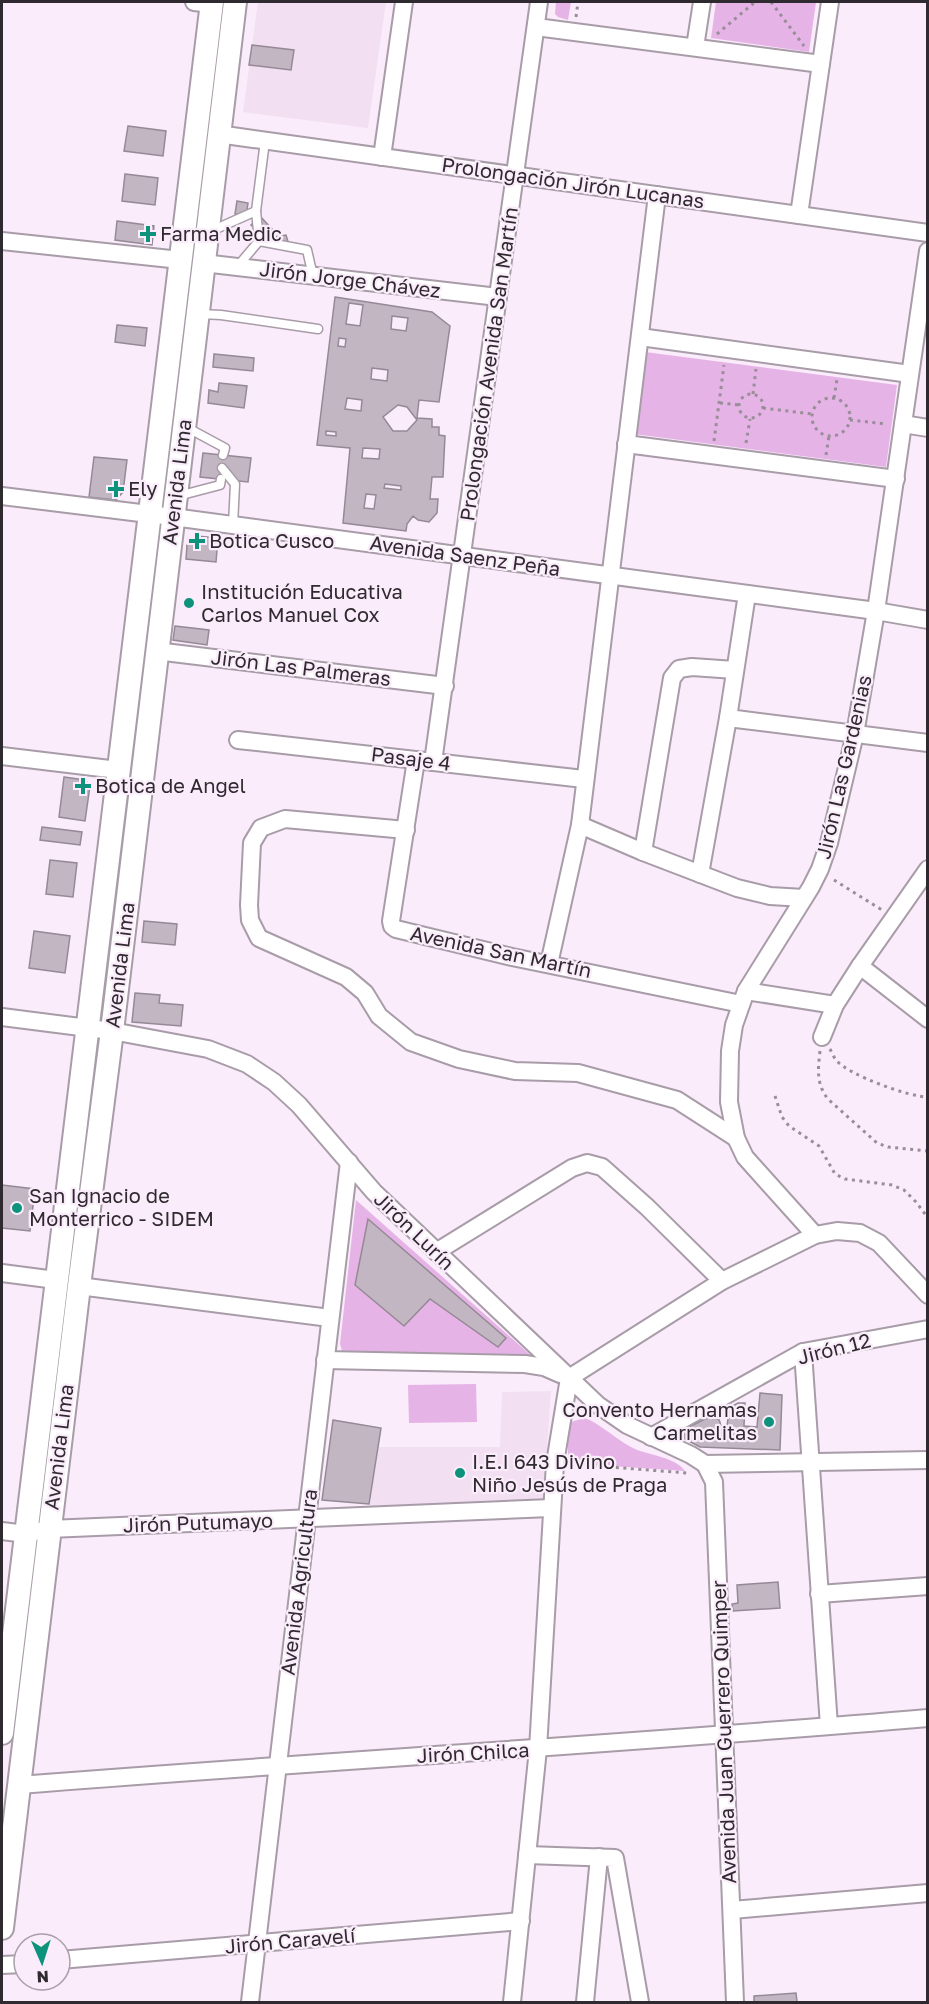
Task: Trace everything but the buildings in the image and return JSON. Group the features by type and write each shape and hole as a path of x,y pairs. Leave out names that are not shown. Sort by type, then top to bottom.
{"main road":[{"name":"Avenida Lima","path":"2,1733 151,515 206,2"},
{"name":"Avenida Lima","path":"2,1928 235,2"}],"street":[{"path":"382,157 404,2"},
{"name":"Prolongación Avenida San Martín","path":"433,762 539,2"},
{"path":"695,47 702,2"},
{"path":"799,215 830,2"},
{"path":"536,27 821,64"},
{"name":"Prolongación Jirón Lucanas","path":"218,134 927,232"},
{"path":"549,964 580,825 657,195"},
{"path":"2,241 180,260"},
{"name":"Jirón Las Gardenias","path":"815,1235 745,1157 736,1138 729,1102 730,1052 734,1025 744,997 819,871 829,843 855,734 876,611 896,479 894,421 910,374 927,251"},
{"name":"Jirón Jorge Chávez","path":"203,263 498,297"},
{"path":"640,337 910,374"},
{"path":"894,421 927,428"},
{"path":"626,444 896,479"},
{"name":"Avenida Saenz Peña","path":"2,496 151,515 174,507 234,525 876,611 927,620"},
{"path":"700,874 747,594"},
{"name":"Jirón Las Palmeras","path":"156,651 445,686"},
{"path":"643,852 672,678 679,669 692,667 735,670"},
{"path":"728,718 927,743"},
{"name":"Pasaje 4","path":"238,740 584,779"},
{"path":"2,756 118,770"},
{"name":"Avenida San Martín","path":"416,760 391,921 392,926 396,929 449,943 549,964 744,997 835,1005"},
{"path":"406,830 285,819 261,828 252,843 249,905 250,920 259,938 346,977 364,993 379,1016 411,1042 459,1059 514,1071 578,1073 677,1100 736,1138"},
{"path":"580,825 737,888 770,896 804,898"},
{"path":"822,1037 835,1005 927,869"},
{"path":"860,966 927,1019"},
{"name":"Jirón Lurín","path":"2,1017 112,1031 208,1049 247,1064 274,1082 298,1105 374,1192 598,1405 627,1425 705,1464"},
{"name":"Avenida Agricultura","path":"250,2002 349,1162"},
{"path":"436,1252 572,1168 587,1163 602,1167 647,1207 722,1281"},
{"path":"512,2002 538,1749 555,1463 569,1378 722,1281 815,1235 837,1231 860,1233 879,1243 927,1295"},
{"path":"2,1273 56,1280"},
{"path":"79,1286 330,1318"},
{"name":"Jirón 12","path":"651,1437 803,1352 927,1329"},
{"path":"803,1352 829,1726"},
{"path":"325,1360 525,1364 544,1367 569,1378"},
{"path":"705,1464 927,1461"},
{"name":"Avenida Juan Guerrero Quimper","path":"705,1464 714,1482 735,2002"},
{"name":"Jirón Putumayo","path":"2,1531 26,1534 49,1529 551,1508"},
{"path":"819,1594 927,1586"},
{"name":"Jirón Chilca","path":"19,1785 278,1765 538,1749 927,1718"},
{"path":"527,1855 615,1858 640,2002"},
{"path":"585,2002 599,1857"},
{"path":"732,1910 927,1893"},
{"name":"Jirón Caravelí","path":"72,1959 520,1921"}],"lane":[{"path":"237,267 259,241 256,211 265,141"},
{"path":"206,233 256,211"},
{"path":"259,241 307,250 314,276"},
{"path":"196,314 221,315 318,329"},
{"path":"183,425 225,448 224,455"},
{"path":"222,468 235,484 234,525"},
{"path":"174,507 220,485 221,479"}],"path":[{"path":"695,47 714,36 755,2"},
{"path":"771,2 821,64"},
{"path":"713,363 724,364 714,443"},
{"path":"746,367 756,368 753,394"},
{"path":"834,398 837,379"},
{"path":"753,394 760,398 763,408 758,417 750,418 743,416 739,405 742,398 753,394"},
{"path":"834,398 846,404 850,420 847,429 842,434 823,435 814,426 812,414 822,400 834,398"},
{"path":"719,403 739,405"},
{"path":"763,408 812,414"},
{"path":"746,447 750,418"},
{"path":"850,420 894,421 888,434"},
{"path":"826,457 829,436"},
{"path":"819,871 894,917"},
{"path":"822,1037 837,1061 849,1069 903,1093 927,1097"},
{"path":"822,1037 817,1073 822,1092 828,1099 877,1143 888,1147 927,1151"},
{"path":"775,1096 782,1117 789,1126 819,1146 835,1174 845,1179 892,1185 904,1190 927,1218"},
{"path":"555,1463 689,1473 685,1467"}],"shaded area":[{"path":"258,2 386,2 368,128 243,112"},
{"path":"556,2 571,2 568,20 555,14"},
{"path":"716,2 816,2 809,52 711,38"},
{"path":"645,352 897,385 886,467 634,434"},
{"path":"356,1200 535,1359 343,1354 340,1344"},
{"path":"476,1384 477,1422 409,1423 408,1385"},
{"name":"I.E.I 643 Divino Niño Jesús de Praga","path":"551,1391 543,1500 369,1506 379,1447 500,1447 502,1392"},
{"path":"584,1418 633,1448 668,1459 685,1471 568,1463 568,1427 571,1422"}],"place":[{"name":"Farma Medic","path":"148,234"},
{"name":"Ely","path":"116,489"},
{"name":"Botica Cusco","path":"197,541"},
{"name":"Institución Educativa Carlos Manuel Cox","path":"189,603"},
{"name":"Botica de Angel","path":"83,786"},
{"name":"San Ignacio de Monterrico - SIDEM","path":"17,1208"},
{"name":"Convento Hernamas Carmelitas","path":"769,1422"},
{"name":"I.E.I 643 Divino Niño Jesús de Praga","path":"460,1473"}]}
